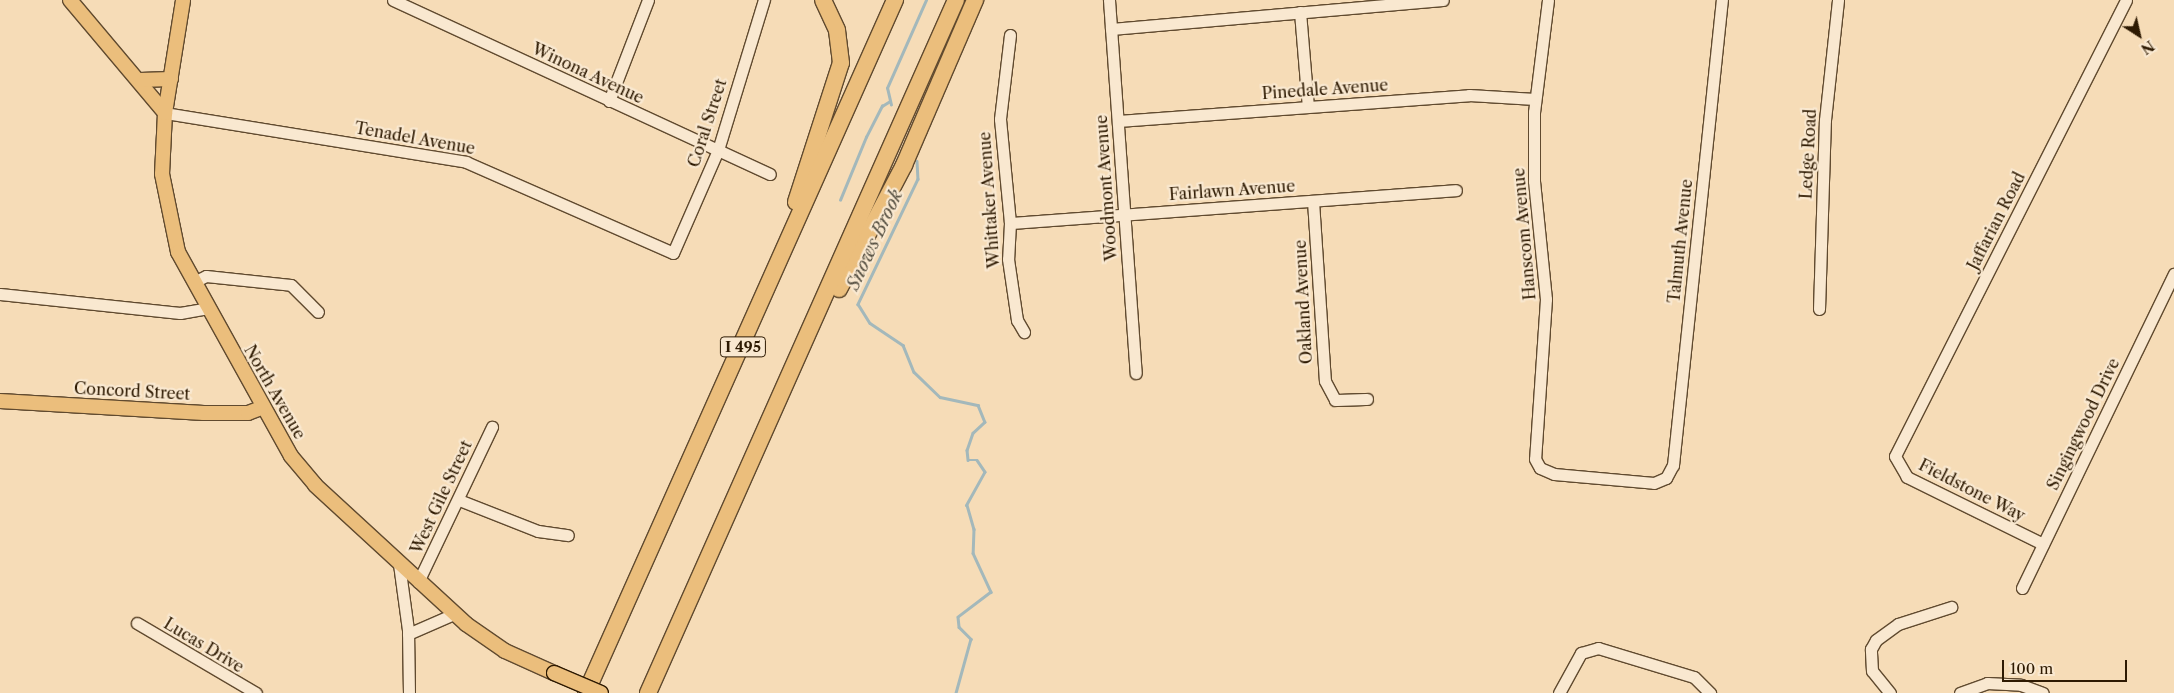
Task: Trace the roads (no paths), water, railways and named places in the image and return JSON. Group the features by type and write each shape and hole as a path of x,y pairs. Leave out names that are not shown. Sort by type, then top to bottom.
{"highway":[{"path":"756,316 832,101 841,64 836,30 823,0"},
{"name":"I 495","path":"586,693 756,316 895,0"},
{"path":"648,693 787,385 956,0"},
{"path":"787,385 904,165 975,3"}],"main road":[{"path":"70,0 140,80 165,113"},
{"name":"North Avenue","path":"183,0 165,113 162,174 168,219 194,282 261,408 315,485 454,614 498,647 554,674 601,693"},
{"path":"140,80 171,79"},
{"name":"Concord Street","path":"0,401 204,413 248,413 261,408"}],"street":[{"name":"Winona Avenue","path":"393,0 770,174"},
{"path":"609,101 648,0"},
{"name":"Coral Street","path":"673,254 718,150 764,0"},
{"name":"Woodmont Avenue","path":"1109,0 1136,373"},
{"path":"1111,29 1300,12 1359,4 1443,0"},
{"name":"Hanscom Avenue","path":"1538,466 1546,318 1534,181 1535,99 1548,0"},
{"name":"Talmuth Avenue","path":"1538,466 1560,476 1661,482 1673,465 1722,0"},
{"name":"Ledge Road","path":"1819,309 1825,120 1838,0"},
{"name":"Jaffarian Road","path":"1895,456 2126,0"},
{"path":"1300,12 1308,107"},
{"name":"Whittaker Avenue","path":"1010,35 999,99 1010,223 1008,259 1017,320 1024,332"},
{"name":"Pinedale Avenue","path":"1118,121 1469,95 1535,99"},
{"name":"Tenadel Avenue","path":"165,113 466,162 673,254"},
{"name":"Fairlawn Avenue","path":"1010,223 1456,190"},
{"name":"Oakland Avenue","path":"1313,201 1324,374 1335,400 1367,398"},
{"name":"Singingwood Drive","path":"2022,588 2174,274"},
{"path":"194,282 206,276 291,285 318,312"},
{"path":"0,294 180,313 207,308"},
{"name":"West Gile Street","path":"418,582 459,500 492,427"},
{"name":"Fieldstone Way","path":"1895,456 1907,477 2043,544"},
{"path":"459,500 538,531 568,535"},
{"path":"398,564 408,634 409,693"},
{"path":"1890,693 1872,671 1871,649 1876,640 1898,624 1951,607"},
{"path":"408,634 454,614"},
{"name":"Lucas Drive","path":"137,623 256,693"},
{"path":"1559,693 1580,653 1606,650 1694,677 1710,693"},
{"path":"1960,693 1987,683 2021,685 2043,693"}],"waterway":[{"name":"Snows Brook","path":"891,105 887,88 926,0"},
{"path":"840,200 866,137 882,106 890,101"},
{"name":"Snows Brook","path":"917,161 918,179 858,304 870,323 903,345 914,372 940,397 978,405 985,422 973,433 967,450 968,460 977,460 985,472 967,505 974,529 973,553 991,592 958,617 959,627 971,639 956,693"}]}
